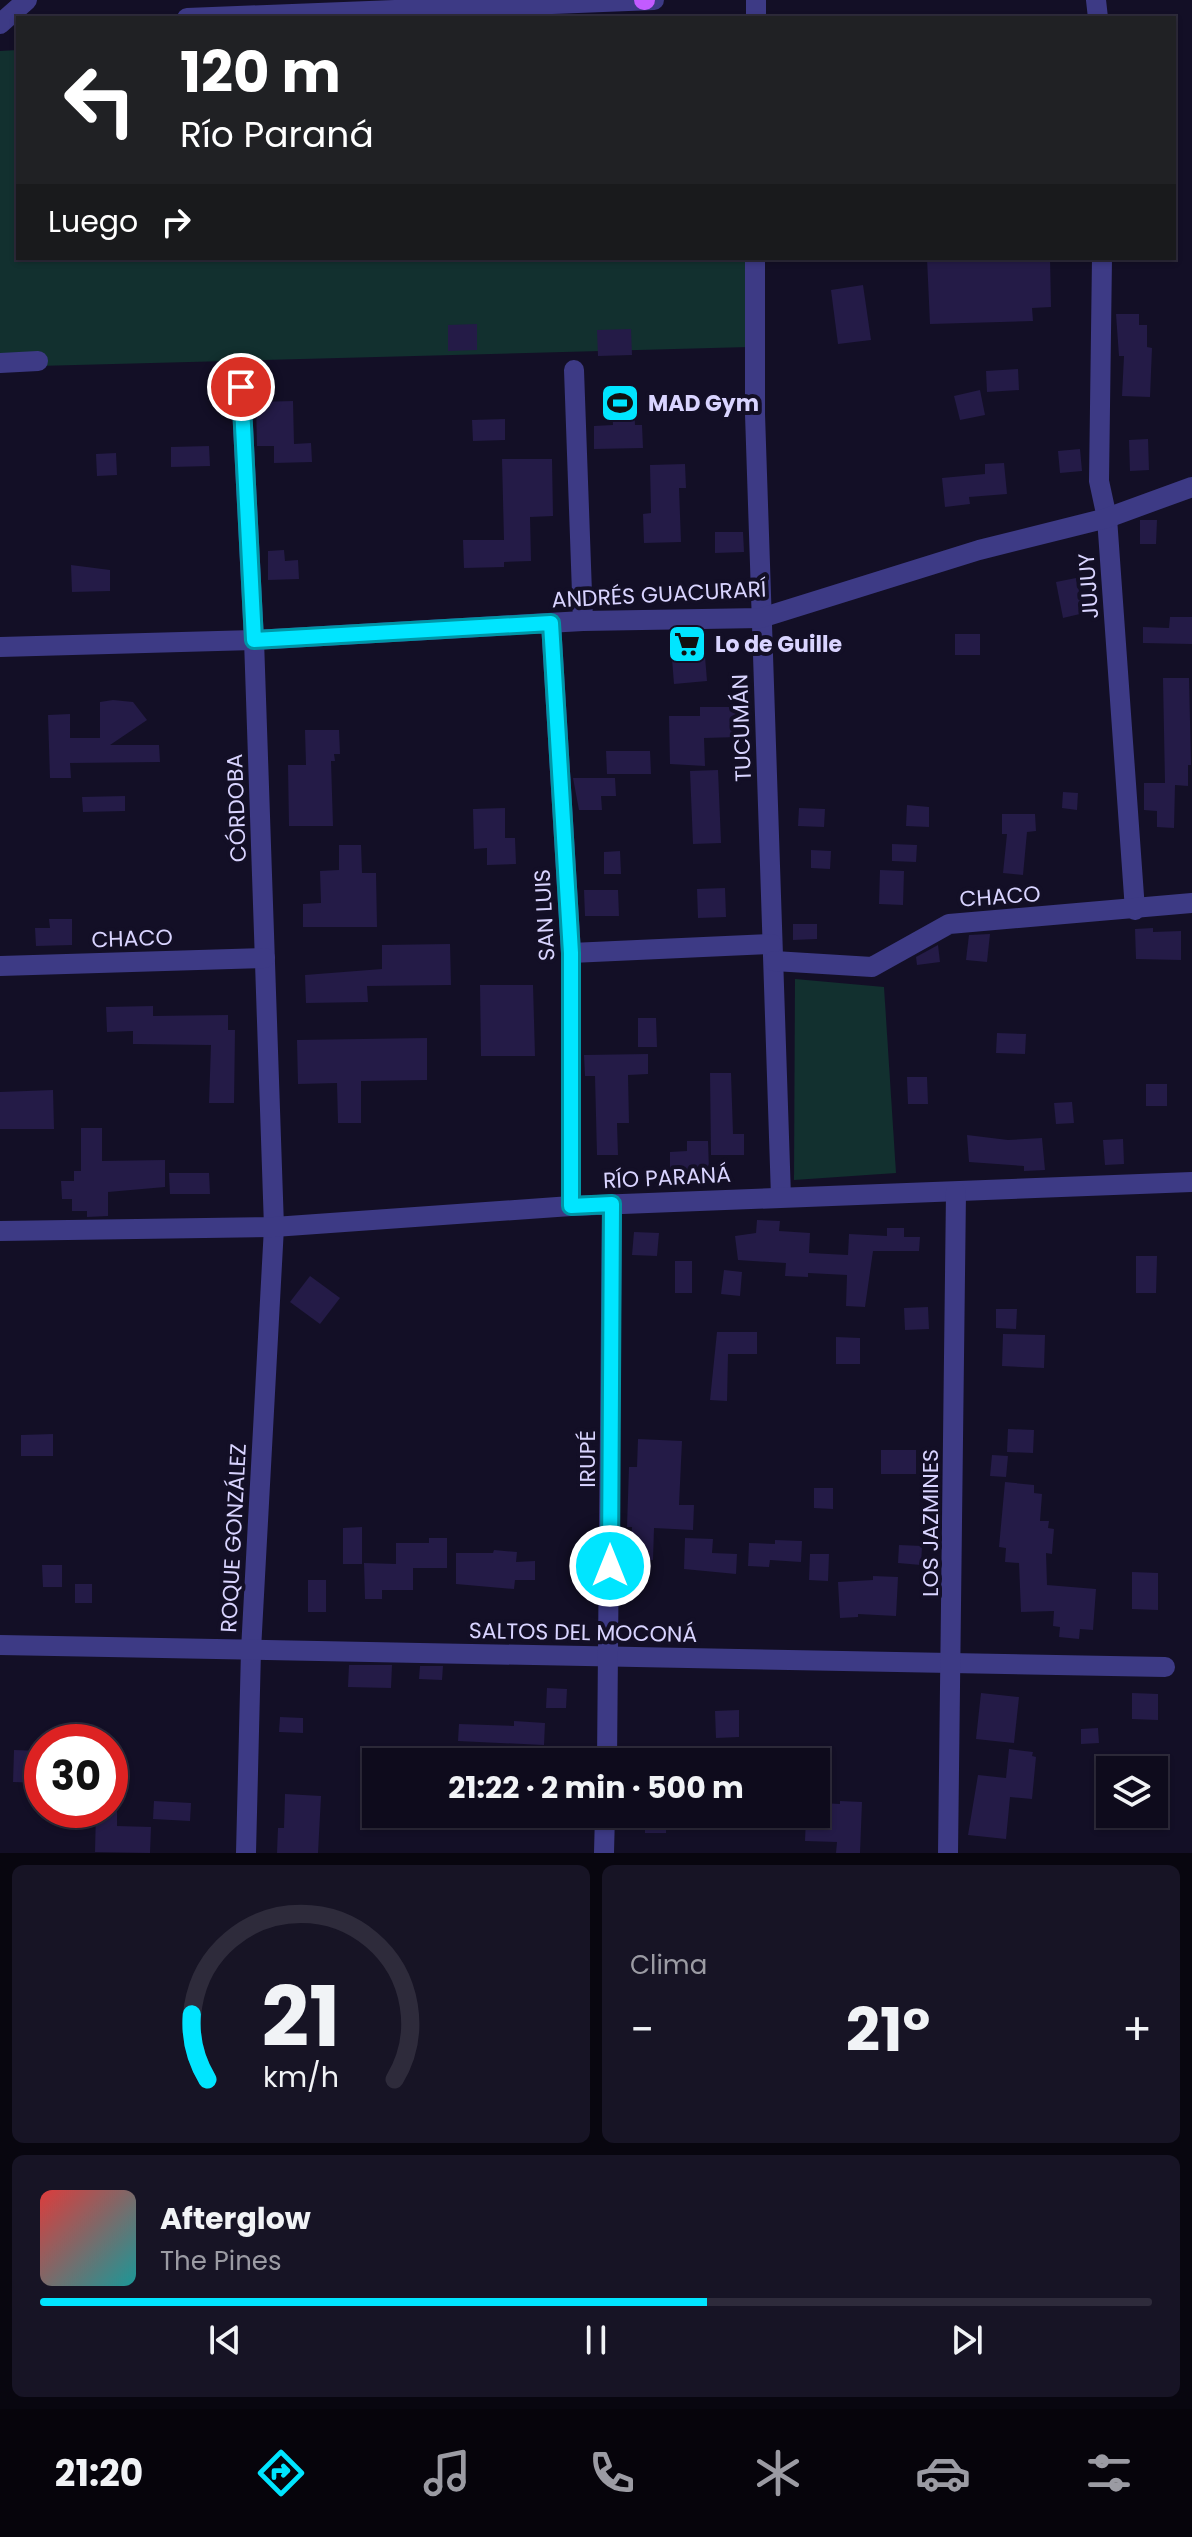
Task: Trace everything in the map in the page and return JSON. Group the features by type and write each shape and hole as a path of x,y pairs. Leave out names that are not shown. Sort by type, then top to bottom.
{"street":[{"path":"0,24 27,0"},
{"path":"238,16 654,0"},
{"name":"TUCUMÁN","path":"755,260 755,414 781,1197"},
{"name":"JUJUY","path":"1102,260 1099,481 1107,518 1135,910"},
{"path":"0,363 38,361"},
{"path":"574,370 583,621"},
{"name":"CÓRDOBA","path":"241,387 254,640 274,1227"},
{"name":"ANDRÉS GUACURARÍ","path":"0,647 254,640 583,621 761,618 979,550 1107,518 1192,487"},
{"name":"SAN LUIS","path":"551,623 571,953 571,1206"},
{"name":"CHACO","path":"571,953 773,952 872,967 949,924 1192,903"},
{"name":"CHACO","path":"0,966 265,958"},
{"name":"RÍO PARANÁ","path":"0,1231 274,1227 571,1206 1192,1182"},
{"name":"LOS JAZMINES","path":"948,1853 953,1663 956,1192"},
{"name":"IRUPÉ","path":"607,1748 612,1204"},
{"name":"ROQUE GONZÁLEZ","path":"246,1853 251,1650 274,1227"},
{"name":"SALTOS DEL MOCONÁ","path":"0,1645 1165,1667"},
{"path":"604,1853 605,1828"}],"green space":[{"path":"16,50 16,260 746,260 749,347 0,367 0,51"},
{"path":"795,979 884,987 896,1173 794,1180"}],"building":[{"path":"927,260 1050,260 1051,307 1032,308 1033,321 930,324"},
{"path":"863,285 871,340 838,344 831,290"},
{"path":"1116,314 1139,314 1139,325 1147,325 1147,347 1152,348 1150,397 1122,396 1124,356 1119,356"},
{"path":"477,324 477,350 448,351 448,325"},
{"path":"631,329 632,355 598,356 597,330"},
{"path":"1018,369 1019,390 987,392 986,371"},
{"path":"633,390 635,425 642,425 643,448 594,449 594,426 613,425 611,392"},
{"path":"980,390 985,415 960,420 954,396"},
{"path":"293,401 294,444 311,443 312,462 274,463 274,446 257,446 256,402"},
{"path":"505,419 505,440 473,441 472,420"},
{"path":"1148,439 1149,470 1130,471 1129,440"},
{"path":"209,446 210,466 171,467 171,447"},
{"path":"1080,449 1082,471 1060,473 1058,451"},
{"path":"116,453 117,475 97,476 96,454"},
{"path":"502,459 552,459 553,516 530,517 531,561 504,562 504,567 464,568 463,540 504,540"},
{"path":"1004,463 1007,494 969,497 970,504 945,507 942,478 985,474 985,464"},
{"path":"685,464 686,488 679,488 681,542 644,543 643,514 651,513 650,465"},
{"path":"1140,520 1157,520 1156,544 1140,544"},
{"path":"715,532 743,532 744,552 715,553"},
{"path":"284,550 285,561 298,560 299,579 268,580 268,551"},
{"path":"71,565 110,570 110,591 72,592"},
{"path":"1076,578 1084,613 1063,618 1056,582"},
{"path":"1170,617 1192,617 1192,644 1143,643 1143,627 1169,628"},
{"path":"703,632 707,681 674,684 670,633"},
{"path":"955,634 980,634 980,655 955,655"},
{"path":"1163,678 1189,678 1191,765 1188,765 1188,786 1175,785 1174,828 1157,827 1157,811 1144,810 1144,783 1165,783"},
{"path":"100,702 133,702 147,720 110,745 159,745 160,762 70,763 71,778 50,778 48,715 70,714 70,738 100,738"},
{"path":"700,707 737,707 738,737 704,738 705,766 670,764 669,716 700,716"},
{"path":"305,730 339,730 340,754 334,754 335,761 331,761 333,826 289,826 288,765 306,765"},
{"path":"606,751 650,751 651,774 607,774"},
{"path":"718,770 721,843 693,844 690,771"},
{"path":"573,778 615,778 616,796 601,796 602,810 579,810"},
{"path":"1063,792 1078,793 1077,810 1062,808"},
{"path":"125,796 125,811 83,812 82,797"},
{"path":"907,805 929,807 929,827 906,826"},
{"path":"505,808 505,838 515,838 516,864 487,865 487,848 474,849 473,809"},
{"path":"799,808 825,809 824,827 798,826"},
{"path":"1002,814 1035,814 1036,831 1027,832 1023,875 1003,873 1007,834 1002,834"},
{"path":"892,844 917,845 916,862 892,861"},
{"path":"339,845 361,845 362,873 376,873 377,927 303,927 303,904 321,903 320,871 339,870"},
{"path":"811,850 831,851 830,869 811,868"},
{"path":"620,851 621,874 604,874 604,852"},
{"path":"880,870 904,871 903,905 879,904"},
{"path":"725,888 726,917 698,918 697,889"},
{"path":"584,890 618,890 619,916 585,916"},
{"path":"49,919 72,919 72,945 36,946 35,928 50,928"},
{"path":"793,924 817,924 817,939 793,940"},
{"path":"1153,928 1153,932 1181,931 1181,960 1136,959 1135,929"},
{"path":"990,934 987,962 966,960 969,935"},
{"path":"450,944 451,985 367,986 368,1002 306,1003 305,975 382,969 382,945"},
{"path":"938,945 940,962 917,965 916,957"},
{"path":"480,985 533,985 535,1056 481,1056"},
{"path":"153,1006 153,1016 228,1015 228,1030 235,1030 234,1103 209,1103 211,1045 133,1044 133,1031 107,1032 106,1007"},
{"path":"638,1018 656,1018 657,1047 638,1047"},
{"path":"997,1033 1026,1034 1025,1054 996,1053"},
{"path":"427,1038 427,1080 361,1081 361,1123 338,1123 337,1083 298,1084 297,1040"},
{"path":"648,1054 648,1074 628,1075 629,1123 617,1123 618,1155 597,1155 595,1076 585,1076 584,1055"},
{"path":"710,1073 731,1073 733,1134 744,1134 744,1155 711,1155"},
{"path":"907,1077 927,1077 928,1104 908,1104"},
{"path":"1146,1084 1167,1084 1167,1106 1146,1106"},
{"path":"53,1090 54,1129 0,1129 0,1092"},
{"path":"1072,1102 1074,1123 1056,1124 1054,1103"},
{"path":"81,1128 102,1128 102,1161 165,1160 165,1187 108,1192 108,1216 87,1217 87,1211 72,1211 72,1199 62,1199 61,1181 74,1181 74,1171 81,1171"},
{"path":"967,1135 1008,1140 1042,1138 1045,1170 1024,1171 1024,1166 969,1162"},
{"path":"1123,1139 1124,1164 1105,1165 1103,1140"},
{"path":"687,1141 708,1141 709,1170 670,1170 670,1152 687,1151"},
{"path":"169,1173 209,1173 210,1194 170,1194"},
{"path":"757,1220 780,1221 779,1231 810,1233 809,1253 848,1255 849,1234 887,1236 887,1228 904,1228 904,1237 920,1237 919,1251 873,1251 865,1307 846,1306 847,1275 808,1273 808,1277 785,1276 786,1263 738,1260 735,1236 756,1233"},
{"path":"634,1232 659,1233 657,1256 632,1255"},
{"path":"1136,1256 1157,1256 1156,1293 1136,1293"},
{"path":"675,1261 692,1261 692,1293 675,1293"},
{"path":"724,1270 742,1272 740,1296 721,1294"},
{"path":"310,1276 340,1298 320,1324 290,1302"},
{"path":"928,1307 929,1329 905,1330 904,1308"},
{"path":"996,1309 1017,1309 1016,1329 996,1328"},
{"path":"717,1332 757,1332 757,1354 728,1354 727,1401 710,1400"},
{"path":"1003,1334 1045,1335 1044,1368 1002,1366"},
{"path":"836,1337 860,1338 860,1364 836,1364"},
{"path":"1008,1429 1034,1430 1033,1453 1007,1452"},
{"path":"53,1434 53,1456 21,1456 21,1435"},
{"path":"638,1439 682,1441 679,1505 694,1505 693,1530 654,1528 653,1560 630,1559 632,1527 627,1527 629,1467 637,1467"},
{"path":"881,1450 916,1450 916,1474 881,1474"},
{"path":"992,1455 1008,1456 1006,1477 990,1476"},
{"path":"1005,1482 1034,1485 1034,1493 1042,1494 1040,1521 1049,1521 1048,1528 1054,1529 1052,1554 1046,1553 1047,1585 1096,1589 1093,1630 1080,1629 1079,1639 1059,1637 1060,1627 1053,1626 1054,1611 1021,1612 1019,1563 1005,1562 1006,1548 999,1547"},
{"path":"814,1488 833,1488 833,1509 814,1508"},
{"path":"362,1527 362,1564 343,1564 343,1528"},
{"path":"429,1538 447,1538 447,1568 413,1568 413,1590 382,1590 382,1599 365,1599 364,1563 396,1564 396,1543 429,1543"},
{"path":"685,1538 713,1539 712,1553 737,1554 736,1574 684,1569"},
{"path":"775,1540 802,1541 801,1562 770,1560 769,1567 748,1566 749,1543 775,1544"},
{"path":"899,1545 922,1546 921,1565 898,1563"},
{"path":"494,1550 517,1552 516,1562 535,1561 535,1580 515,1580 514,1589 456,1584 456,1553 493,1553"},
{"path":"810,1554 829,1554 828,1581 809,1580"},
{"path":"42,1565 62,1565 62,1587 43,1587"},
{"path":"1132,1572 1158,1573 1158,1610 1132,1609"},
{"path":"873,1576 898,1577 896,1616 858,1614 858,1617 840,1618 838,1582 873,1580"},
{"path":"308,1580 326,1580 326,1612 308,1612"},
{"path":"75,1584 92,1584 92,1603 75,1603"},
{"path":"349,1665 392,1665 391,1688 348,1687"},
{"path":"420,1666 443,1666 442,1680 419,1679"},
{"path":"547,1688 567,1689 566,1708 546,1708"},
{"path":"981,1693 1019,1697 1014,1743 976,1739"},
{"path":"1132,1693 1158,1694 1158,1720 1132,1719"},
{"path":"739,1710 739,1737 716,1738 715,1711"},
{"path":"280,1717 303,1718 303,1733 279,1732"},
{"path":"514,1721 545,1723 544,1745 458,1741 459,1724 514,1726"},
{"path":"1098,1728 1099,1743 1081,1744 1081,1729"},
{"path":"1009,1749 1033,1752 1032,1756 1036,1757 1032,1799 1010,1797 1006,1839 968,1835 978,1775 1006,1778"},
{"path":"14,1750 24,1750 24,1782 13,1782"},
{"path":"285,1794 321,1796 318,1853 277,1853 278,1828 284,1828"},
{"path":"154,1801 191,1803 190,1821 153,1819"},
{"path":"840,1801 862,1802 860,1853 836,1853 837,1842 805,1841 806,1828 830,1828 830,1803 840,1804"},
{"path":"151,1827 150,1853 95,1852 96,1828"},
{"path":"645,1828 666,1828 666,1833 645,1833"}],"place":[{"name":"MAD Gym","path":"620,403"},
{"name":"Lo de Guille","path":"687,644"}],"route":[{"path":"241,387 254,640 551,623 571,953 571,1206 612,1204 610,1566"}]}
